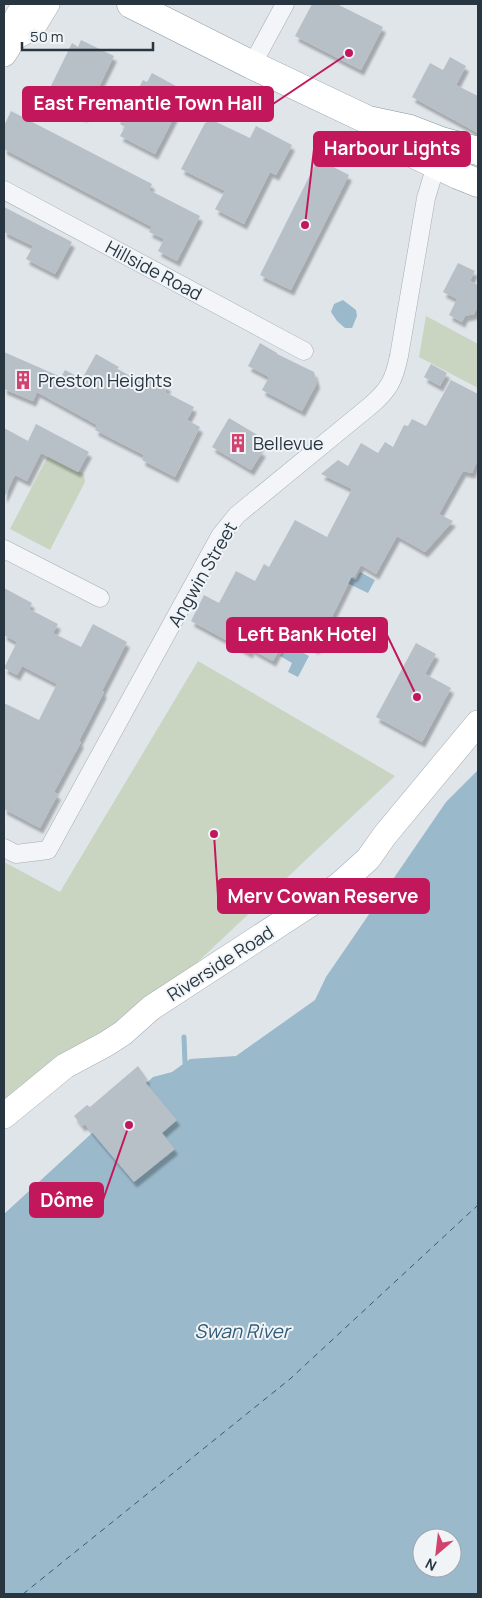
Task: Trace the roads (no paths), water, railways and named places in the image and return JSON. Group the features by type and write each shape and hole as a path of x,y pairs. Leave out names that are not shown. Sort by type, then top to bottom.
{"highway":[{"path":"131,4 252,65 368,120 410,129 441,141 478,151"},
{"path":"368,120 399,146 478,184"}],"street":[{"path":"9,46 17,17 25,4"},
{"path":"9,46 33,27 47,4"},
{"path":"252,65 286,4"},
{"name":"Angwin Street","path":"4,848 16,854 48,850 220,536 237,515 370,406 390,387 396,372 426,198 436,165"},
{"name":"Hillside Road","path":"4,190 304,350"},
{"path":"4,549 100,598"},
{"name":"Riverside Road","path":"4,1104 38,1076 107,1026 254,932 331,878 360,843 390,813 478,710"},
{"name":"Riverside Road","path":"4,1116 65,1066 123,1033 151,1008 338,886 368,858 478,723"}],"water":[{"path":"343,300 356,310 357,316 352,328 345,328 331,312 334,304"},
{"path":"360,572 375,580 368,593 345,582 348,576 356,580"},
{"path":"287,644 309,656 298,677 288,672 292,663 280,656"},
{"name":"Swan River","path":"478,770 478,1594 4,1594 4,1214 153,1077 172,1072 190,1059 236,1056 315,1000 326,977 446,802"}],"waterway":[{"path":"184,1037 185,1063"}],"place":[{"name":"East Fremantle Town Hall","path":"349,53"},
{"name":"Harbour Lights","path":"305,225"},
{"name":"Preston Heights","path":"23,380"},
{"name":"Bellevue","path":"238,443"},
{"name":"Left Bank Hotel","path":"417,697"},
{"name":"Merv Cowan Reserve","path":"214,834"},
{"name":"Dôme","path":"129,1125"}]}
